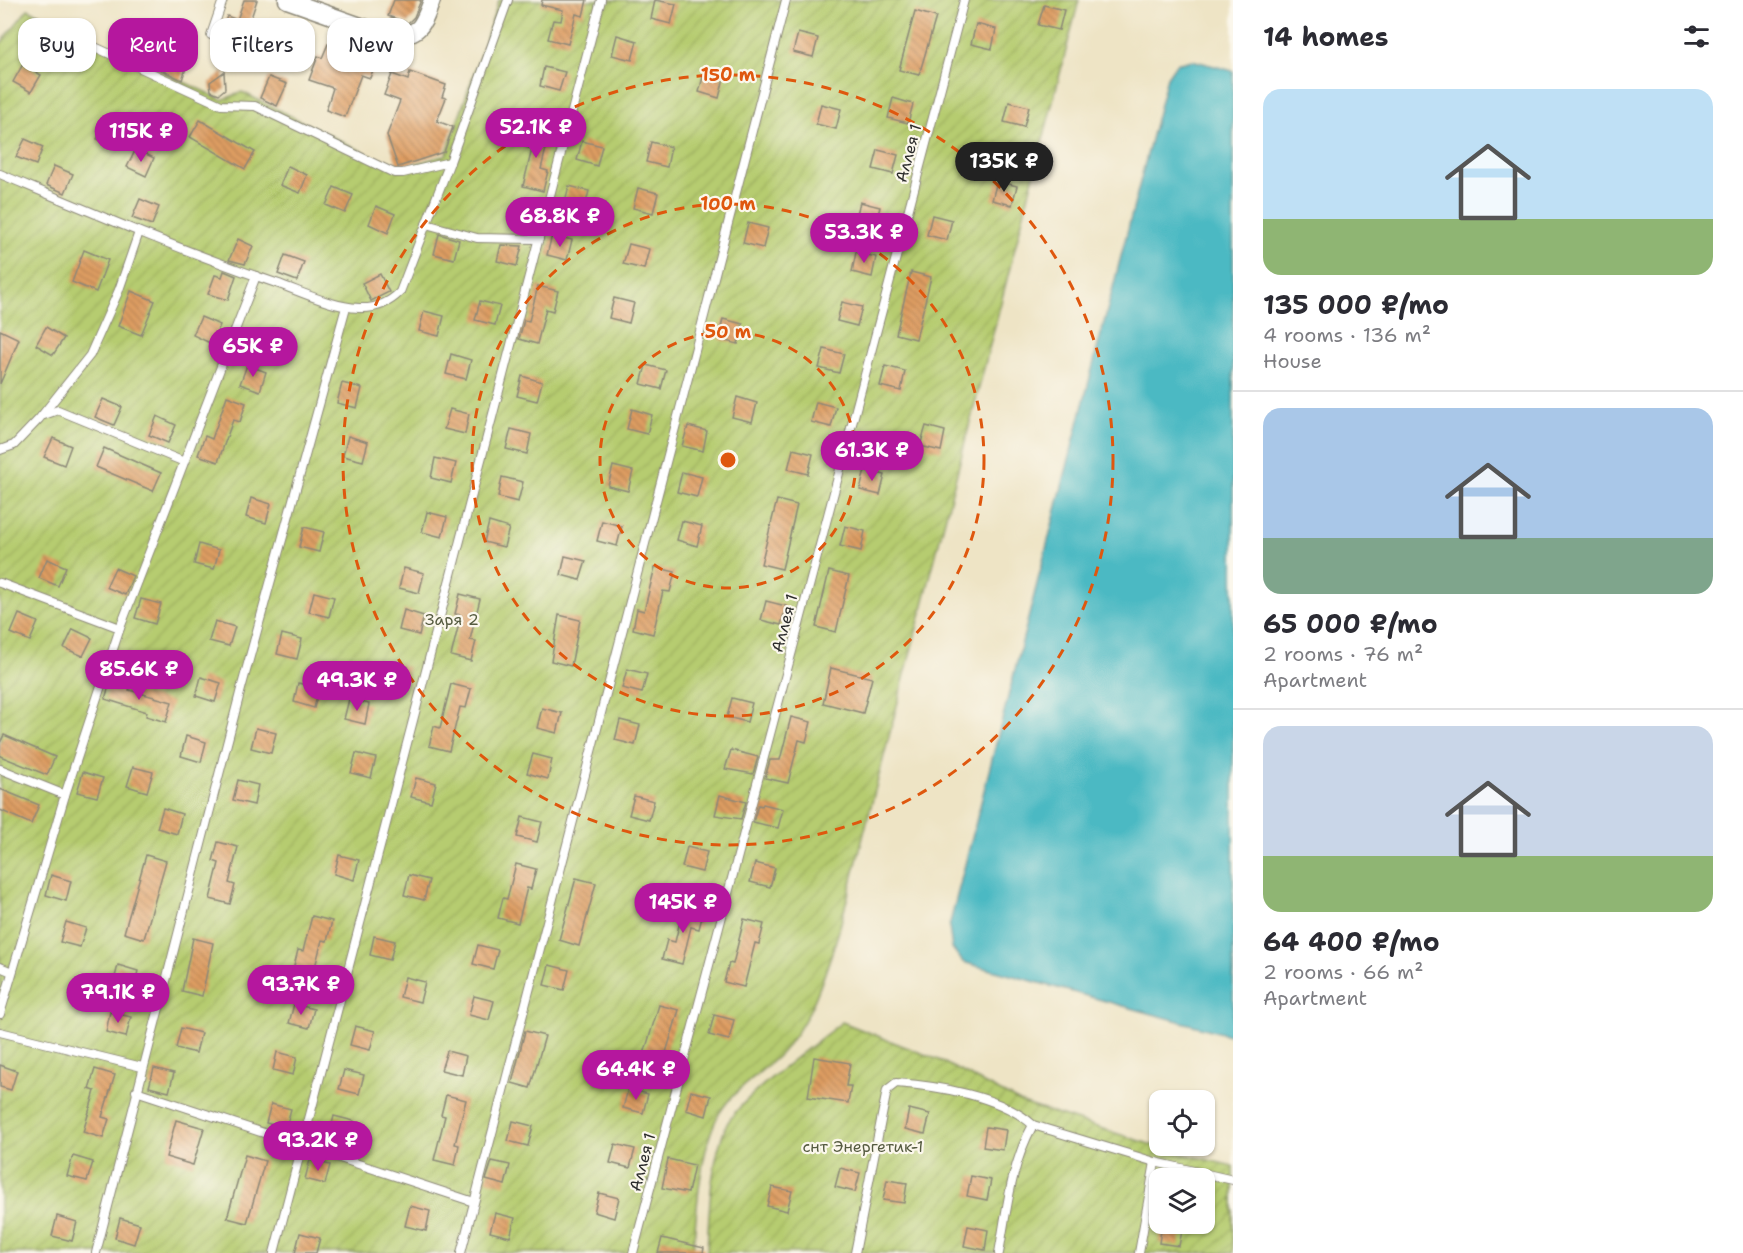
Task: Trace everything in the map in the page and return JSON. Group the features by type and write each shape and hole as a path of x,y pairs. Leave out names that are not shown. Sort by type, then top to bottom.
{"street":[{"path":"287,0 389,36 404,37 415,33 425,21 432,0"}],"lane":[{"path":"217,18 223,0"},
{"path":"0,174 139,232 256,276 346,307 373,307 393,298 400,292 508,0"},
{"path":"274,1253 300,1144 602,0"},
{"path":"460,1253 786,0"},
{"name":"Аллея 1","path":"633,1253 964,0"},
{"path":"96,48 221,105 255,106 394,173 450,162"},
{"path":"426,224 477,238 538,239"},
{"path":"0,450 14,445 39,419 90,355 119,290 139,232"},
{"path":"0,1014 65,795 120,628 182,461 256,276"},
{"path":"96,1253 142,1067 244,678 346,307"},
{"path":"39,419 48,412 58,410 182,461"},
{"path":"0,583 120,628"},
{"path":"0,769 65,795"},
{"path":"0,967 12,972"},
{"path":"0,1032 142,1067"},
{"path":"855,1253 887,1090 896,1083 1002,1104 1021,1114 1033,1125 1155,1162 1233,1180"},
{"path":"136,1091 474,1202"},
{"path":"999,1253 1014,1170 1024,1141 1033,1125"},
{"path":"1139,1253 1155,1162"}],"green space":[{"name":"Заря 2","path":"499,0 1079,0 838,934 816,997 792,1040 773,1061 732,1096 719,1114 707,1144 703,1162 693,1253 0,1253 0,44 18,22 18,72 96,72 96,41 108,47 108,72 162,72 222,100 242,92 398,169 446,155"},
{"name":"Заря 2","path":"28,9 47,18 21,18"},
{"name":"снт Энергетик-1","path":"842,1022 939,1060 1022,1103 1149,1144 1149,1156 1192,1156 1233,1166 1233,1253 707,1253 713,1172 726,1126 746,1101"}],"water":[{"path":"1192,60 1233,71 1233,1036 963,962 952,948 949,927 1167,77 1176,64"}],"building":[{"path":"244,0 257,0 251,18 238,18"},
{"path":"394,0 421,0 413,18 388,16"},
{"path":"542,0 587,0 583,16 576,14 568,44 548,39 553,20 561,21 563,10 541,5"},
{"path":"655,0 676,4 671,24 651,19"},
{"path":"1044,5 1064,10 1059,30 1038,25"},
{"path":"915,11 936,17 919,75 899,70"},
{"path":"976,24 996,29 992,49 971,44"},
{"path":"798,33 818,38 813,57 793,52"},
{"path":"617,35 637,41 632,60 612,55"},
{"path":"327,46 327,72 372,72 370,78 361,75 345,117 326,110 333,88 309,80 312,72 315,72 318,56 322,58"},
{"path":"544,67 565,72 559,91 540,86"},
{"path":"19,72 36,72 41,75 31,92 13,82"},
{"path":"165,72 185,72 182,80"},
{"path":"224,72 225,89 219,94 211,91 210,82"},
{"path":"410,72 446,85 442,97 446,98 437,121 453,127 444,152 398,167 387,135 400,101 384,95 392,74 408,80"},
{"path":"704,73 724,78 719,98 699,92"},
{"path":"269,77 287,84 277,106 260,98"},
{"path":"893,98 913,104 908,123 888,118"},
{"path":"1009,102 1029,107 1024,127 1004,122"},
{"path":"821,104 841,109 836,129 816,124"},
{"path":"200,120 255,152 245,169 190,137"},
{"path":"106,121 125,130 116,148 97,139"},
{"path":"530,127 550,133 541,169 548,171 543,191 523,186 532,149 525,147"},
{"path":"25,139 43,147 36,165 16,157"},
{"path":"582,141 602,146 597,166 577,160"},
{"path":"651,142 671,147 667,167 646,162"},
{"path":"136,149 154,158 146,176 127,167"},
{"path":"878,150 898,155 893,174 873,169"},
{"path":"54,166 73,174 65,193 46,185"},
{"path":"288,166 307,175 300,193 280,185"},
{"path":"997,181 1017,186 1012,205 992,200"},
{"path":"569,186 589,191 584,211 564,206"},
{"path":"334,187 353,195 345,213 326,205"},
{"path":"638,188 658,193 653,213 633,208"},
{"path":"140,199 159,207 152,225 132,218"},
{"path":"860,202 880,207 875,227 855,222"},
{"path":"376,206 395,214 388,233 369,224"},
{"path":"932,215 952,220 947,240 927,235"},
{"path":"748,223 768,228 763,248 743,243"},
{"path":"439,234 459,240 454,259 434,254"},
{"path":"552,235 572,240 567,260 547,255"},
{"path":"238,239 253,246 245,264 229,260"},
{"path":"629,244 649,249 644,269 623,264"},
{"path":"501,245 522,246 517,266 497,261"},
{"path":"84,250 108,260 96,292 72,282"},
{"path":"856,252 876,257 872,277 852,272"},
{"path":"285,255 304,262 297,281 278,274"},
{"path":"224,271 236,276 228,300 208,294 215,275 222,277"},
{"path":"911,272 931,277 916,339 896,334"},
{"path":"380,274 389,292 371,301 362,283"},
{"path":"538,286 558,291 553,311 546,309 537,344 519,339 524,320 529,321"},
{"path":"131,291 155,301 141,335 118,326"},
{"path":"614,298 634,303 629,323 609,318"},
{"path":"480,301 500,306 495,325 475,320"},
{"path":"842,302 862,307 857,326 837,321"},
{"path":"424,311 444,316 439,336 419,331"},
{"path":"201,317 220,325 212,344 193,335"},
{"path":"723,319 743,324 738,344 718,339"},
{"path":"46,327 64,338 53,355 36,345"},
{"path":"0,330 19,339 0,384"},
{"path":"245,331 265,338 258,357 238,351"},
{"path":"824,349 844,354 839,373 819,368"},
{"path":"451,354 471,360 466,379 446,374"},
{"path":"247,365 266,372 260,391 240,384"},
{"path":"646,365 666,370 661,389 641,384"},
{"path":"885,366 905,371 901,391 880,386"},
{"path":"522,376 542,382 537,401 517,396"},
{"path":"342,383 362,388 357,408 337,403"},
{"path":"227,396 246,403 240,422 233,420 218,462 198,455 205,436 212,439"},
{"path":"737,397 757,403 752,422 732,417"},
{"path":"103,399 122,407 114,425 95,417"},
{"path":"816,402 836,407 831,427 811,422"},
{"path":"450,409 469,414 465,434 444,429"},
{"path":"632,409 652,415 647,434 627,429"},
{"path":"157,416 176,425 168,443 149,435"},
{"path":"688,426 707,431 703,451 682,446"},
{"path":"926,426 945,431 941,451 920,446"},
{"path":"511,429 531,434 527,454 506,449"},
{"path":"348,436 368,442 363,461 343,456"},
{"path":"53,438 71,446 64,465 44,457"},
{"path":"104,448 161,473 153,491 96,467"},
{"path":"793,449 813,454 808,474 788,469"},
{"path":"435,458 456,463 451,483 431,478"},
{"path":"613,466 633,471 628,491 608,486"},
{"path":"865,470 885,475 880,495 860,490"},
{"path":"682,472 702,477 697,497 677,492"},
{"path":"502,477 523,482 518,502 498,497"},
{"path":"251,498 271,504 266,523 246,517"},
{"path":"777,500 797,505 782,569 761,564"},
{"path":"427,512 447,517 442,537 422,532"},
{"path":"602,521 622,526 617,546 597,541"},
{"path":"682,521 702,526 697,546 677,540"},
{"path":"489,522 509,528 504,547 484,542"},
{"path":"845,526 865,531 861,551 840,546"},
{"path":"304,527 324,532 319,552 299,547"},
{"path":"199,544 219,550 214,569 194,564"},
{"path":"565,556 586,561 580,580 561,575"},
{"path":"47,559 66,567 58,586 39,578"},
{"path":"655,567 675,572 670,592 663,591 653,634 633,629 637,609 644,611"},
{"path":"115,568 133,576 125,595 106,587"},
{"path":"404,568 424,573 419,593 399,588"},
{"path":"829,571 849,576 836,632 816,627"},
{"path":"314,592 334,597 329,617 309,612"},
{"path":"460,594 480,599 470,640 476,641 471,661 451,656 461,615 455,614"},
{"path":"141,599 161,604 155,624 135,618"},
{"path":"766,601 786,606 781,625 761,620"},
{"path":"404,610 424,616 419,635 399,630"},
{"path":"19,614 38,622 30,641 11,633"},
{"path":"559,615 580,620 571,666 551,661"},
{"path":"215,621 235,627 229,646 209,641"},
{"path":"73,629 92,638 83,656 64,648"},
{"path":"282,634 302,639 297,659 277,654"},
{"path":"388,662 408,667 403,687 383,681"},
{"path":"831,668 872,678 863,713 823,703"},
{"path":"627,669 647,674 642,693 622,688"},
{"path":"201,677 221,683 215,702 196,696"},
{"path":"111,679 131,686 129,690 172,702 166,722 146,716 147,712 105,699"},
{"path":"298,683 319,688 314,708 294,702"},
{"path":"451,684 471,689 466,708 460,707 449,751 429,746 434,726 440,728"},
{"path":"732,698 752,703 747,722 727,717"},
{"path":"349,699 369,704 365,724 344,719"},
{"path":"542,708 562,713 557,733 537,728"},
{"path":"791,717 811,722 806,742 799,740 788,783 765,778 770,760 780,760"},
{"path":"620,720 640,725 635,745 615,740"},
{"path":"256,728 276,733 271,753 251,748"},
{"path":"4,735 55,757 47,775 0,756 0,743"},
{"path":"186,736 206,742 201,762 181,756"},
{"path":"731,750 758,757 753,774 725,769"},
{"path":"356,753 376,758 371,778 351,773"},
{"path":"533,754 552,759 548,779 527,773"},
{"path":"133,767 153,772 147,792 127,786"},
{"path":"83,772 103,778 97,797 77,792"},
{"path":"416,778 436,783 431,802 411,797"},
{"path":"238,780 258,785 254,805 233,800"},
{"path":"0,789 39,805 31,824 0,810"},
{"path":"720,795 746,802 741,819 715,815"},
{"path":"634,796 654,801 649,820 629,815"},
{"path":"758,805 783,809 778,828 753,822"},
{"path":"163,808 182,814 177,834 157,828"},
{"path":"522,817 542,822 537,842 517,837"},
{"path":"218,842 238,847 229,883 235,885 230,904 210,899 219,863 213,861"},
{"path":"687,847 707,852 702,872 682,867"},
{"path":"146,855 166,861 144,939 124,933"},
{"path":"339,855 359,860 354,880 334,874"},
{"path":"755,863 775,868 770,887 750,882"},
{"path":"516,864 536,869 531,889 527,888 518,923 498,918 503,898 507,899"},
{"path":"51,875 71,881 66,901 46,895"},
{"path":"409,875 429,880 424,900 404,895"},
{"path":"576,878 596,883 579,946 559,940"},
{"path":"684,904 704,909 699,929 691,927 682,964 662,959 667,940 675,942"},
{"path":"312,916 332,921 327,941 322,940 313,975 293,970 298,950 303,951"},
{"path":"744,919 764,924 759,944 755,943 744,987 724,982 729,963 733,964"},
{"path":"66,922 86,928 80,947 60,942"},
{"path":"374,936 395,941 390,960 370,955"},
{"path":"193,938 213,943 202,996 182,991"},
{"path":"478,945 498,950 493,969 473,964"},
{"path":"118,965 138,971 133,990 113,985"},
{"path":"549,965 569,970 564,990 544,985"},
{"path":"405,977 425,982 420,1002 400,997"},
{"path":"474,996 494,1001 489,1020 469,1015"},
{"path":"294,1004 314,1009 309,1028 289,1023"},
{"path":"659,1005 679,1010 661,1069 641,1064"},
{"path":"110,1012 131,1017 126,1037 106,1032"},
{"path":"714,1015 734,1020 729,1040 709,1035"},
{"path":"355,1026 375,1031 370,1050 350,1045"},
{"path":"181,1028 201,1033 196,1053 176,1048"},
{"path":"525,1031 545,1036 530,1088 512,1083"},
{"path":"447,1051 466,1056 462,1075 441,1070"},
{"path":"277,1052 297,1057 293,1075 273,1070"},
{"path":"814,1057 850,1063 846,1086 851,1086 848,1103 808,1097"},
{"path":"0,1065 17,1071 11,1090 0,1087"},
{"path":"154,1068 174,1073 169,1092 149,1087"},
{"path":"95,1069 115,1075 102,1117 109,1119 103,1138 83,1132 95,1091 89,1089"},
{"path":"344,1070 364,1075 359,1094 339,1089"},
{"path":"628,1089 648,1094 643,1113 623,1108"},
{"path":"691,1091 711,1096 706,1116 686,1110"},
{"path":"446,1095 466,1100 455,1144 459,1145 455,1165 434,1160 445,1116 441,1115"},
{"path":"271,1104 291,1109 286,1128 266,1123"},
{"path":"909,1109 930,1114 925,1134 905,1129"},
{"path":"334,1116 354,1121 349,1141 329,1136"},
{"path":"176,1120 204,1128 193,1165 166,1157"},
{"path":"513,1121 533,1126 528,1146 508,1141"},
{"path":"986,1127 1006,1130 1003,1150 983,1147"},
{"path":"615,1144 635,1149 630,1168 610,1163"},
{"path":"245,1155 265,1161 247,1223 227,1218"},
{"path":"73,1156 93,1162 87,1181 67,1176"},
{"path":"668,1159 694,1165 688,1193 662,1188"},
{"path":"310,1160 330,1165 325,1184 305,1179"},
{"path":"492,1161 510,1165 505,1185 486,1180"},
{"path":"840,1168 860,1173 855,1192 835,1187"},
{"path":"971,1176 991,1180 987,1200 967,1196"},
{"path":"887,1180 907,1183 904,1203 883,1200"},
{"path":"772,1187 792,1191 787,1211 767,1206"},
{"path":"599,1193 619,1198 614,1218 594,1212"},
{"path":"410,1206 430,1211 426,1231 405,1226"},
{"path":"495,1213 515,1218 510,1237 490,1232"},
{"path":"57,1216 77,1222 72,1241 52,1236"},
{"path":"120,1218 140,1224 134,1244 115,1238"},
{"path":"968,1226 988,1230 985,1250 964,1246"},
{"path":"300,1233 320,1238 316,1253 295,1253"},
{"path":"1160,1234 1181,1234 1179,1246 1159,1243"},
{"path":"662,1238 704,1248 703,1253 658,1253"}]}
